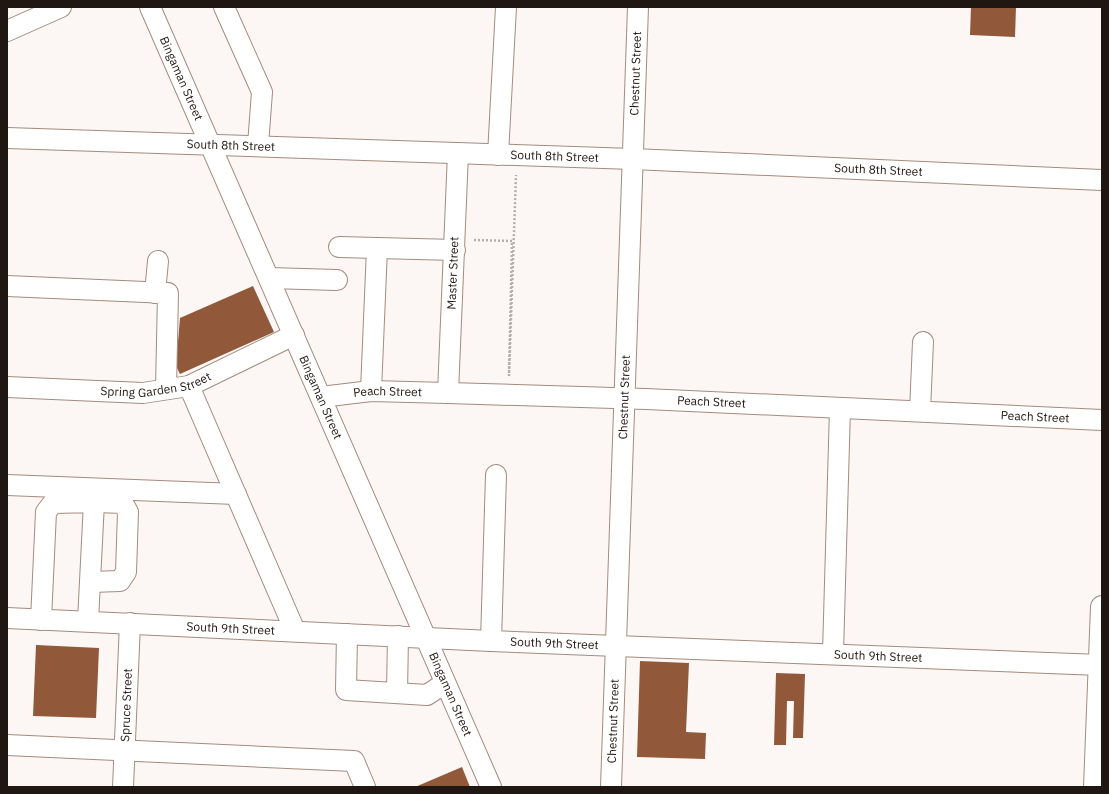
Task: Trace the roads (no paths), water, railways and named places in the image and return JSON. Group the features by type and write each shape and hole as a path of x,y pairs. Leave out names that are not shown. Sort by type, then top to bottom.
{"main road":[{"path":"1095,787 1101,665 1102,607"}],"street":[{"path":"7,31 61,7"},
{"name":"Bingaman Street","path":"150,7 491,787"},
{"path":"224,7 262,92 258,145"},
{"path":"506,7 508,155"},
{"name":"Chestnut Street","path":"611,787 638,7"},
{"name":"South 8th Street","path":"7,138 258,145 633,159 1102,180"},
{"name":"Master Street","path":"448,393 458,153"},
{"path":"339,247 377,248 455,244"},
{"path":"372,391 377,248"},
{"path":"155,292 158,261"},
{"path":"269,278 337,280"},
{"path":"7,286 168,293 166,389"},
{"name":"Spring Garden Street","path":"7,387 143,392 189,386 294,335"},
{"path":"920,411 923,342"},
{"path":"189,386 296,631"},
{"name":"Peach Street","path":"321,397 372,391 624,398 1102,420"},
{"path":"833,653 840,408"},
{"path":"491,640 496,474"},
{"path":"7,485 236,494"},
{"path":"88,621 94,502"},
{"path":"41,620 46,512 53,503 123,503 128,512 126,572 120,581 91,582"},
{"name":"South 9th Street","path":"7,618 347,634 1101,665"},
{"name":"Spruce Street","path":"123,787 130,623"},
{"path":"347,634 346,690 427,695 445,683"},
{"path":"397,693 398,636"},
{"path":"7,745 354,761 365,787"}]}
